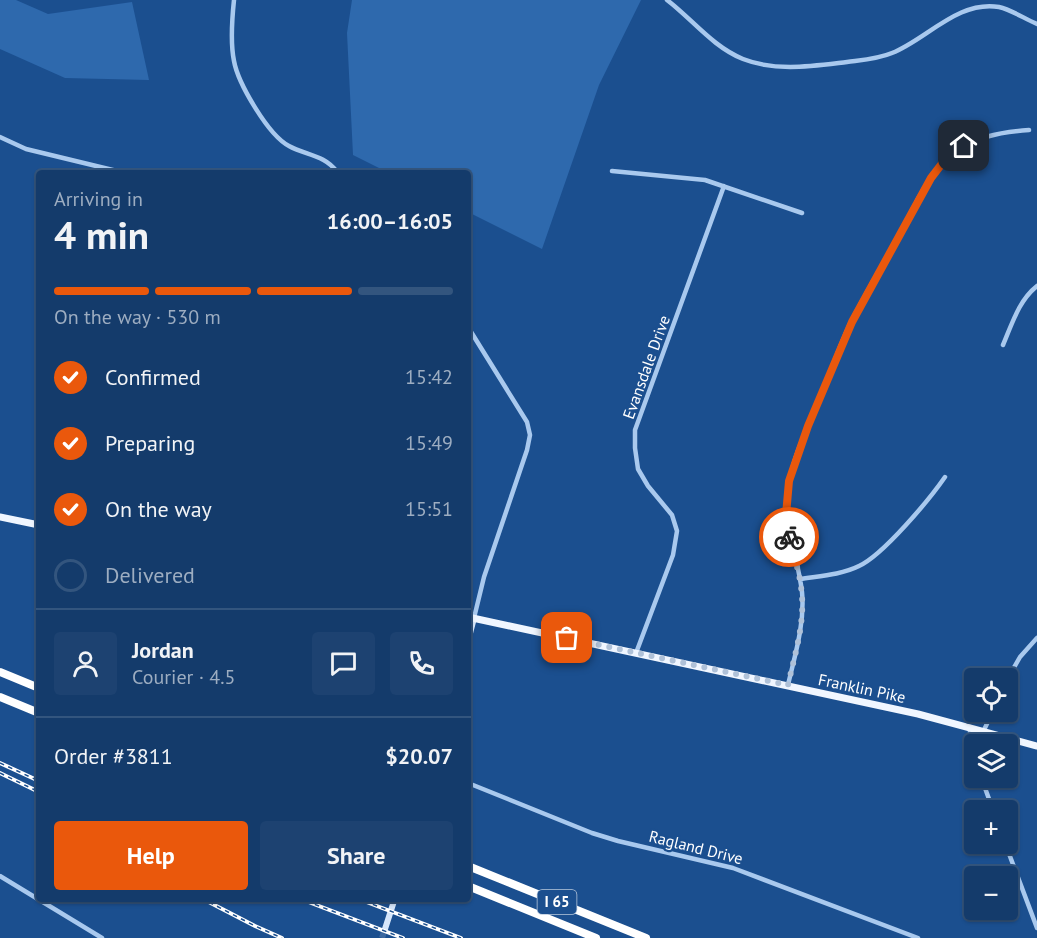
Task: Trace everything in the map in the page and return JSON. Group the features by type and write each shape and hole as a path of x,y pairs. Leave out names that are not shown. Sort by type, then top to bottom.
{"highway":[{"path":"0,672 36,687"},
{"path":"0,697 36,712"},
{"name":"I 65","path":"471,867 646,938"},
{"name":"I 65","path":"471,887 597,938"}],"main road":[{"path":"0,516 36,524"},
{"name":"Franklin Pike","path":"471,618 788,685 998,734"},
{"name":"Franklin Pike","path":"1018,740 1037,746"}],"street":[{"path":"234,0 233,58 238,73 262,118 271,132 282,142 301,152 321,158 335,170"},
{"path":"667,0 726,49 750,61 776,66 812,66 883,56 908,45 946,20 974,9 1002,8 1037,24"},
{"path":"788,685 801,628 802,602 800,579 787,523 789,481 805,435 855,315 920,197 942,163 958,150 982,138 1006,132 1029,130"},
{"path":"0,137 26,149 113,170"},
{"path":"612,171 698,179 802,213"},
{"name":"Evansdale Drive","path":"636,653 673,555 677,531 672,515 648,486 638,469 634,448 635,434 724,186"},
{"path":"1003,345 1020,305 1037,286"},
{"path":"471,332 527,422 530,435 519,475 471,618"},
{"path":"800,579 851,569 866,562 896,534 945,477"},
{"path":"1014,668 1037,638"},
{"path":"984,730 988,722"},
{"path":"970,727 971,734"},
{"name":"Ragland Drive","path":"471,784 598,835 733,867 918,938"},
{"path":"1009,854 1037,928"},
{"path":"0,876 36,898"},
{"path":"43,902 102,938"},
{"path":"385,929 394,902"}],"shaded area":[{"path":"0,0 16,0 48,14 132,2 149,80 65,78 0,49"},
{"path":"352,0 641,0 599,85 542,249 471,214 471,170 383,170 353,155 347,33"}],"tunnel":[{"path":"382,938 385,929"}],"railway":[{"path":"0,763 36,780"},
{"path":"0,773 36,791"},
{"path":"209,902 282,938"},
{"path":"308,902 403,938"},
{"path":"366,902 461,938"}],"way so far":[{"path":"567,638 788,685 801,628 802,609 801,586 789,537"}],"route":[{"path":"789,537 786,507 791,473 841,344 931,178 944,161 964,146"}]}
